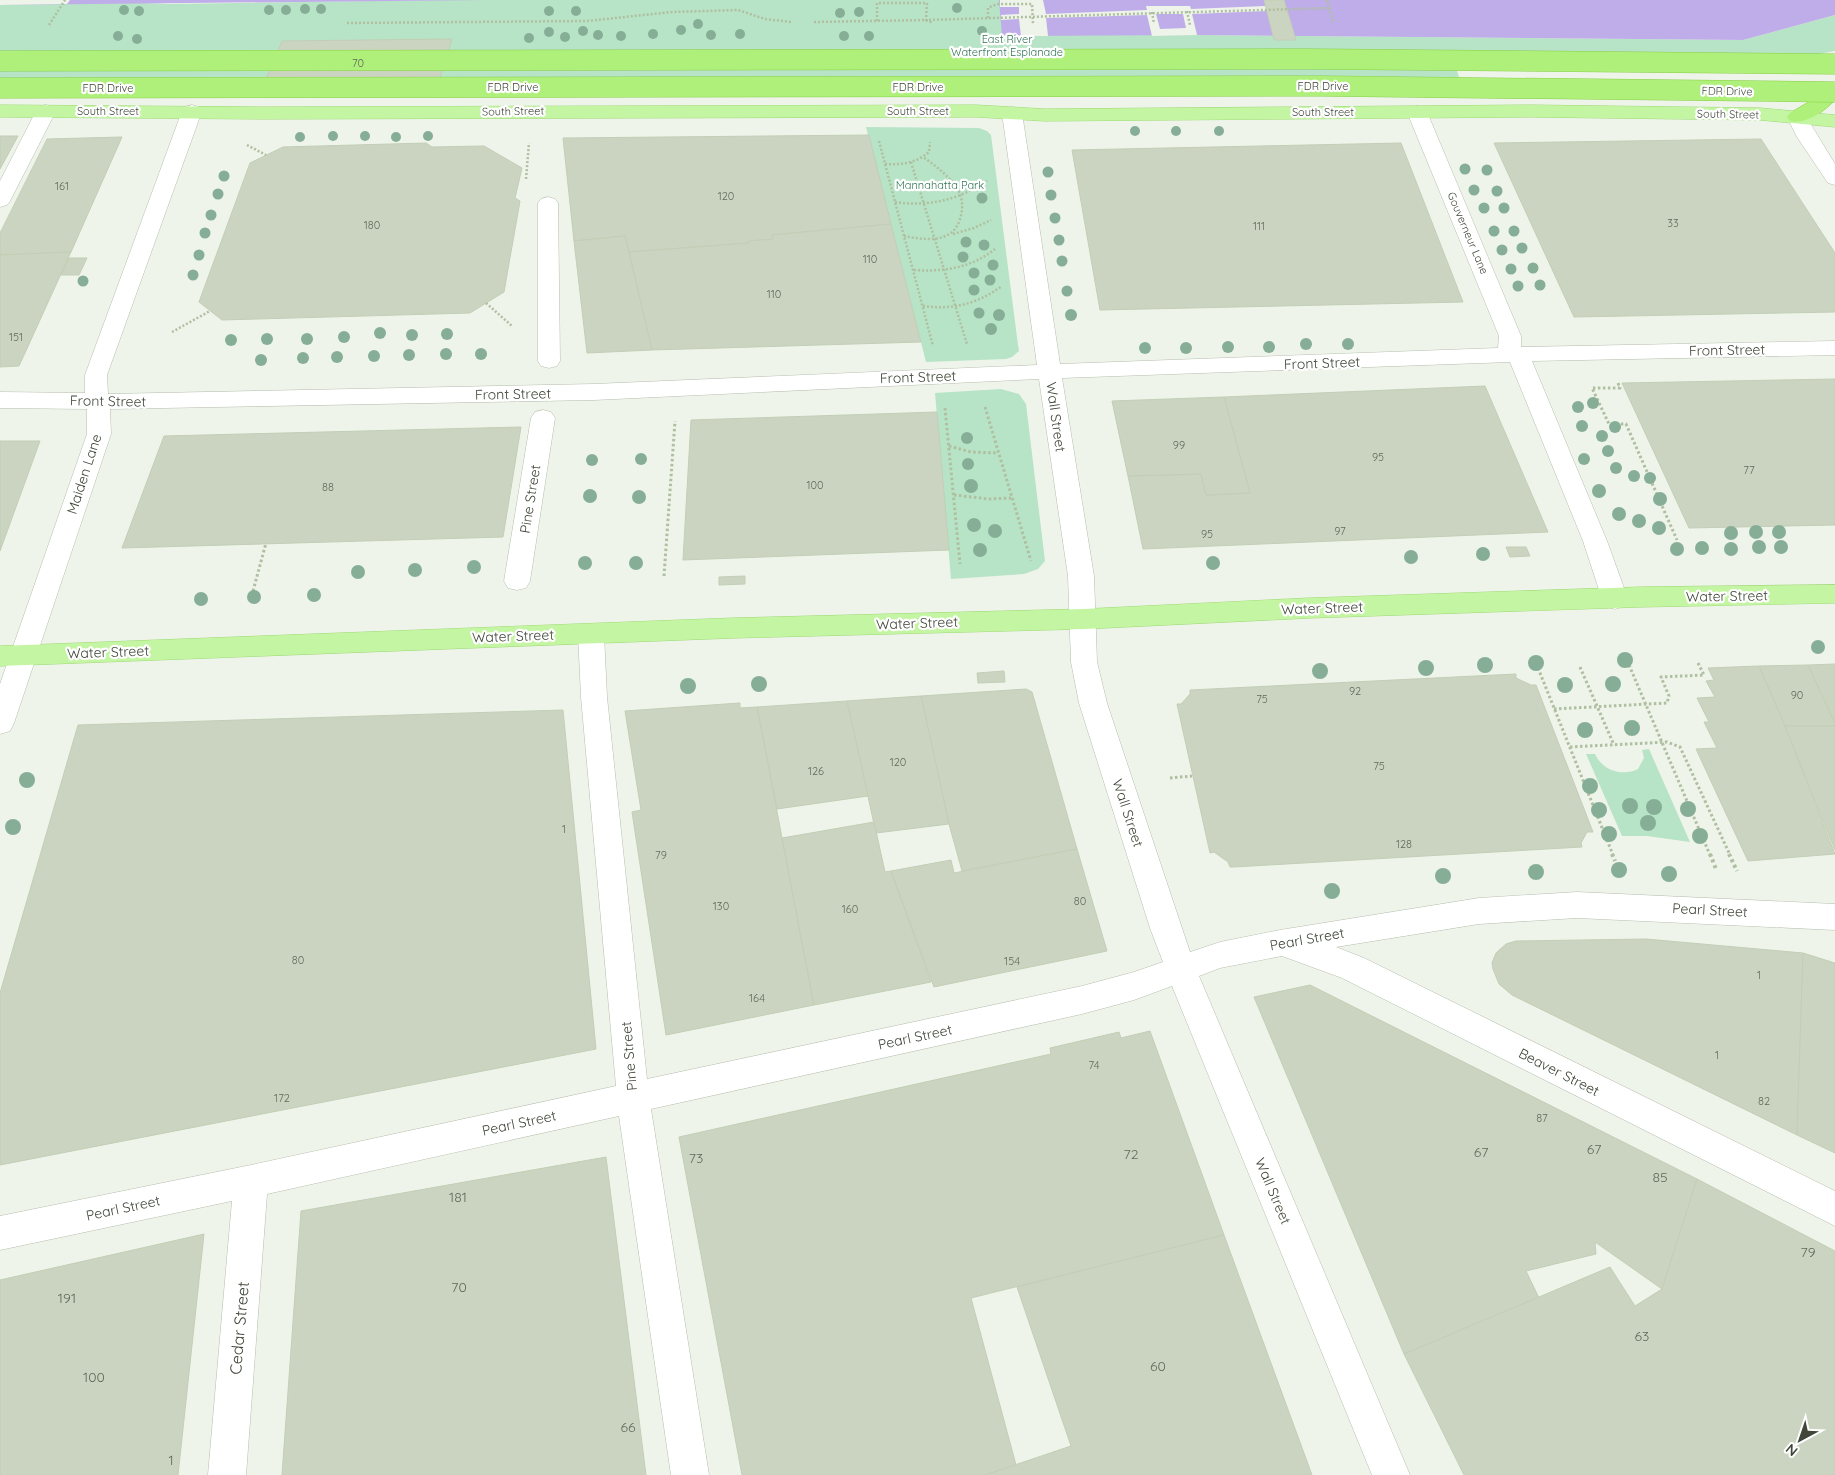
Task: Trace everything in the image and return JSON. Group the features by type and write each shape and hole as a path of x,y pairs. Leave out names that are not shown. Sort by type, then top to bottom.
{"highway":[{"name":"FDR Drive","path":"0,61 1312,59 1835,64"},
{"name":"FDR Drive","path":"0,88 1321,86 1835,91"},
{"path":"1797,117 1824,101 1835,91"}],"main road":[{"name":"South Street","path":"0,111 976,111 1045,115 1417,112 1760,114 1835,121"},
{"name":"Water Street","path":"12,656 1084,618 1310,608 1835,594"}],"street":[{"path":"0,200 46,111"},
{"name":"Maiden Lane","path":"0,724 12,656 99,434 101,418 97,401 96,375 192,111"},
{"name":"Gouverneur Lane","path":"1417,112 1510,336 1512,345 1511,355"},
{"name":"Wall Street","path":"1012,113 1081,576 1084,618 1084,662 1091,695 1165,928 1391,1475"},
{"path":"1797,117 1806,136 1835,179"},
{"path":"548,203 549,361"},
{"name":"Front Street","path":"0,400 150,402 594,392 928,376 1511,355 1835,348"},
{"path":"1511,355 1595,541 1614,599"},
{"name":"Pine Street","path":"517,582 543,418"},
{"name":"Pine Street","path":"591,634 595,707 633,1098 690,1475"},
{"name":"Pearl Street","path":"0,1233 251,1181 1082,1000 1134,986 1220,955 1280,942 1479,911 1577,905 1835,917"},
{"name":"Beaver Street","path":"1280,942 1310,951 1361,972 1835,1210"},
{"name":"Cedar Street","path":"227,1475 251,1181"}],"path":[{"path":"49,26 65,0"},
{"path":"1327,0 1336,30"},
{"path":"877,21 877,3 927,3 926,20 1330,8"},
{"path":"988,18 989,6 1032,4 1034,26"},
{"path":"885,164 911,162 923,157 931,148 928,137"},
{"path":"878,139 935,353"},
{"path":"529,141 526,190 529,196 548,203"},
{"path":"923,157 946,176 960,196 961,220 956,231 950,235"},
{"path":"911,162 970,352"},
{"path":"895,202 923,205 960,196 979,186"},
{"path":"904,236 935,238 982,225"},
{"path":"914,270 944,271 975,263 1000,244"},
{"path":"923,306 955,308 978,302 1005,284"},
{"path":"172,332 210,311"},
{"path":"1615,378 1620,388 1592,388 1609,424 1626,424 1677,540"},
{"path":"983,399 1031,561"},
{"path":"945,402 960,564"},
{"path":"664,576 676,413"},
{"path":"949,446 970,452 998,453"},
{"path":"954,495 989,500 1012,498"},
{"path":"253,591 266,543"},
{"path":"1554,709 1667,703 1669,700 1661,677 1704,675 1698,663"},
{"path":"1629,665 1716,869"},
{"path":"1580,667 1614,745"},
{"path":"1538,668 1615,861"},
{"path":"1570,747 1662,742 1673,743 1680,747 1737,871"},
{"path":"1170,778 1192,776"}],"green space":[{"name":"East River Waterfront Esplanade","path":"0,0 70,0 168,4 440,0 1043,0 1197,35 1743,40 1835,15 1835,51 1807,56 1453,57 1463,91 0,91"},
{"name":"Mannahatta Park","path":"866,127 979,128 991,135 1019,351 1012,357 1006,359 926,362"},
{"path":"1001,389 1019,394 1026,404 1045,561 1038,569 1024,574 951,579 935,393"},
{"path":"1649,749 1690,842 1647,836 1622,836 1586,754 1595,754 1598,760 1607,768 1626,772 1638,769 1644,758 1642,750"}],"shaded area":[{"path":"0,0 485,0 0,5"},
{"path":"999,0 1835,0 1835,15 1743,40 1197,35 1002,36"}],"pier":[{"path":"0,0 70,0 67,4 0,5"},
{"path":"1000,0 1043,0 1046,14 1147,10 1146,6 1190,6 1191,9 1266,6 1267,11 1192,14 1197,35 1152,36 1147,15 1046,18 1048,36 1021,36 1019,19 1001,20 1001,15 1019,14 1019,7 1000,7","holes":["1156,14 1183,14 1186,28 1160,29"]}],"building":[{"path":"1264,0 1284,0 1296,40 1274,40"},
{"path":"452,39 439,81 264,84 282,41"},
{"path":"869,135 891,224 772,235 773,239 749,241 749,243 629,252 625,236 574,241 563,138"},
{"path":"0,136 18,136 0,169"},
{"path":"122,137 71,252 0,255 0,233 47,139"},
{"path":"1761,139 1835,253 1835,312 1574,317 1494,143"},
{"path":"426,143 432,147 484,146 522,168 515,198 520,201 504,292 470,313 222,320 199,302 250,163 283,147"},
{"path":"1401,143 1463,302 1100,310 1072,150"},
{"path":"891,224 921,342 652,350 629,252 749,243 749,241 773,239 772,235"},
{"path":"625,236 652,350 587,353 574,241"},
{"path":"71,252 19,366 0,367 0,255"},
{"path":"69,258 87,258 79,275 61,275"},
{"path":"1835,379 1835,525 1689,528 1622,383"},
{"path":"1485,386 1548,532 1143,549 1128,476 1201,474 1206,495 1250,493 1224,397"},
{"path":"1224,397 1250,493 1206,495 1201,474 1128,476 1112,401"},
{"path":"937,412 949,550 683,560 691,420"},
{"path":"521,427 503,537 122,548 164,436"},
{"path":"0,441 40,441 0,551"},
{"path":"1506,547 1526,547 1530,556 1510,557"},
{"path":"745,576 745,584 719,585 719,577"},
{"path":"1835,664 1835,724 1808,665"},
{"path":"1808,665 1835,726 1785,726 1759,666"},
{"path":"1759,666 1785,726 1835,854 1748,861 1696,749 1717,748 1704,722 1709,722 1697,698 1715,697 1706,681 1714,680 1708,668"},
{"path":"1004,671 1005,682 978,683 977,673"},
{"path":"1516,674 1516,678 1531,685 1536,685 1593,832 1587,832 1581,843 1582,847 1234,867 1230,867 1228,862 1214,852 1210,853 1177,704 1181,704 1190,694 1190,690"},
{"path":"1026,689 1032,692 1077,849 962,871 949,824 921,696"},
{"path":"921,696 949,824 876,833 847,701"},
{"path":"847,701 868,796 777,809 757,707"},
{"path":"740,703 740,708 757,707 814,1005 666,1035 632,812 641,810 625,711"},
{"path":"563,710 596,1049 0,1165 0,993 78,725"},
{"path":"1785,726 1835,726 1835,850"},
{"path":"874,822 885,872 891,871 931,982 814,1005 782,838"},
{"path":"1077,849 1107,951 934,987 891,871 951,860 954,873"},
{"path":"1646,939 1803,953 1797,1135 1512,995 1499,984 1493,969 1492,963 1496,953 1506,944 1516,941"},
{"path":"1803,953 1835,963 1835,1153 1797,1135"},
{"path":"1310,985 1697,1179 1662,1289 1595,1242 1596,1254 1526,1271 1539,1298 1404,1354 1254,997"},
{"path":"1150,1031 1224,1235 971,1298 1016,1465 985,1475 742,1475 679,1137 1051,1054 1050,1048 1119,1032 1121,1038"},
{"path":"606,1157 646,1475 282,1475 301,1211"},
{"path":"1697,1179 1835,1251 1835,1475 1464,1475 1404,1354 1610,1267 1635,1306 1662,1289"},
{"path":"204,1234 178,1475 0,1475 0,1280"},
{"path":"1224,1235 1312,1475 985,1475 1071,1446 1017,1287"}]}
